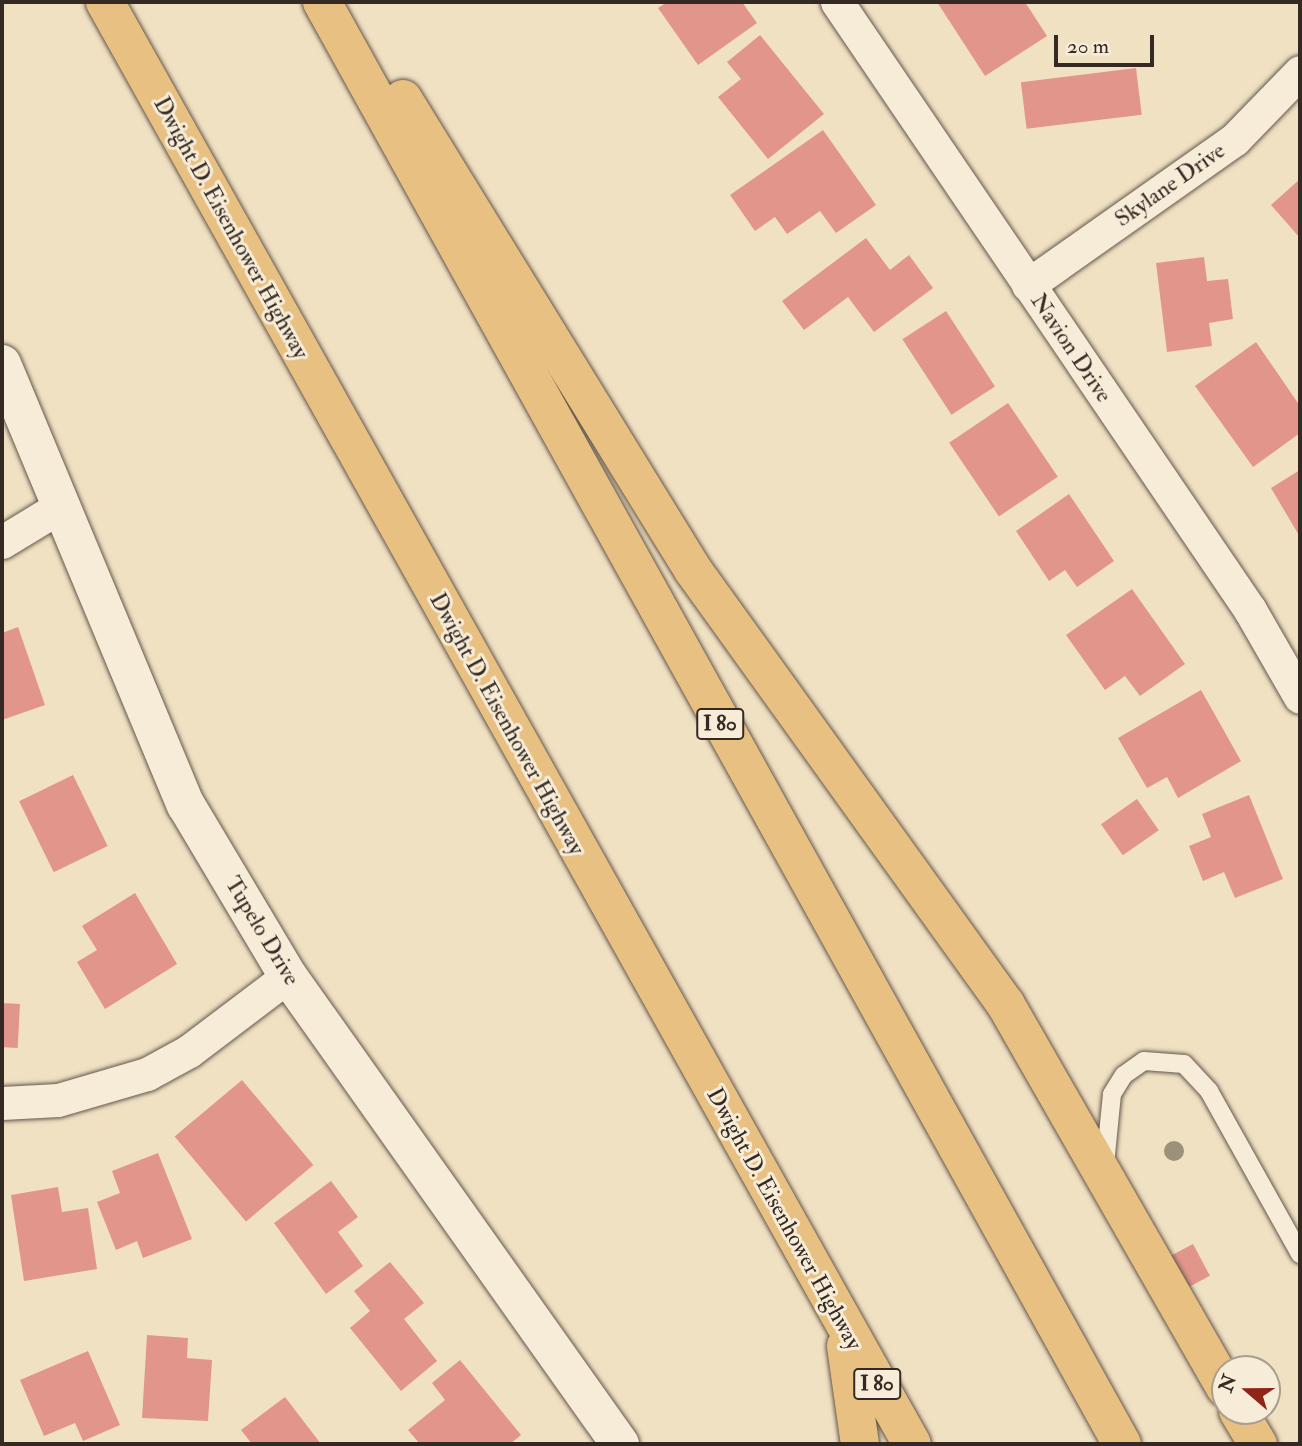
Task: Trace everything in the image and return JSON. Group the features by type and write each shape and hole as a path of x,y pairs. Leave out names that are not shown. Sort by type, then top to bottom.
{"highway":[{"name":"Dwight D. Eisenhower Highway","path":"106,2 912,1444"},
{"name":"I 80","path":"322,2 1122,1444"},
{"path":"341,2 693,570 1006,1005 1211,1364"},
{"path":"843,1324 860,1444"},
{"path":"1246,1425 1258,1444"}],"street":[{"name":"Navion Drive","path":"837,2 1250,610 1300,697"},
{"name":"Skylane Drive","path":"1028,285 1235,139 1300,72"},
{"name":"Tupelo Drive","path":"2,364 186,805 288,976 620,1444"},
{"path":"2,542 61,506"},
{"path":"2,1104 58,1100 147,1074 189,1051 288,976"}],"lane":[{"path":"1105,1178 1105,1129 1124,1075 1144,1061 1184,1064 1209,1091 1300,1254"}],"building":[{"path":"667,2 742,2 757,23 698,65 658,8"},
{"path":"937,2 1025,2 1047,36 985,76"},
{"path":"760,35 824,114 768,159 718,97 741,79 727,62"},
{"path":"1136,68 1142,115 1027,129 1021,82"},
{"path":"823,130 876,205 836,233 820,211 787,234 775,217 755,231 730,195"},
{"path":"1300,179 1300,238 1271,205"},
{"path":"866,238 890,270 909,255 933,288 874,332 848,297 804,330 782,301"},
{"path":"1204,257 1207,281 1228,279 1233,319 1209,323 1212,346 1167,352 1156,263"},
{"path":"946,311 995,386 951,415 902,339"},
{"path":"1256,342 1300,406 1300,433 1253,467 1195,386"},
{"path":"1008,403 1058,477 999,516 949,443"},
{"path":"1300,470 1300,537 1271,488"},
{"path":"1069,494 1114,561 1077,587 1065,570 1049,581 1016,531"},
{"path":"1132,589 1185,664 1140,696 1125,676 1105,690 1066,635"},
{"path":"18,627 45,705 2,720 2,633"},
{"path":"1201,690 1241,761 1178,798 1167,777 1147,788 1118,738"},
{"path":"73,775 108,846 54,872 19,801"},
{"path":"1249,795 1283,879 1235,898 1224,872 1203,881 1189,846 1211,837 1202,814"},
{"path":"1137,799 1159,830 1123,855 1101,824"},
{"path":"135,893 177,964 105,1009 77,962 97,950 82,926"},
{"path":"2,1003 20,1004 18,1048 2,1047"},
{"path":"242,1080 313,1165 246,1222 175,1137"},
{"path":"158,1153 192,1239 143,1258 137,1241 116,1250 97,1202 120,1193 112,1171"},
{"path":"331,1181 358,1217 338,1232 363,1266 326,1294 274,1223"},
{"path":"58,1187 62,1212 88,1208 97,1269 24,1281 11,1195"},
{"path":"1193,1244 1210,1276 1184,1289 1167,1258"},
{"path":"390,1262 424,1303 404,1319 437,1361 401,1391 350,1328 370,1311 354,1291"},
{"path":"147,1335 188,1338 187,1358 212,1360 208,1421 142,1418"},
{"path":"88,1351 120,1425 83,1441 75,1423 44,1436 20,1380"},
{"path":"460,1360 521,1435 510,1444 420,1444 408,1430 445,1400 432,1383"},
{"path":"285,1397 321,1444 252,1444 241,1430"}]}
